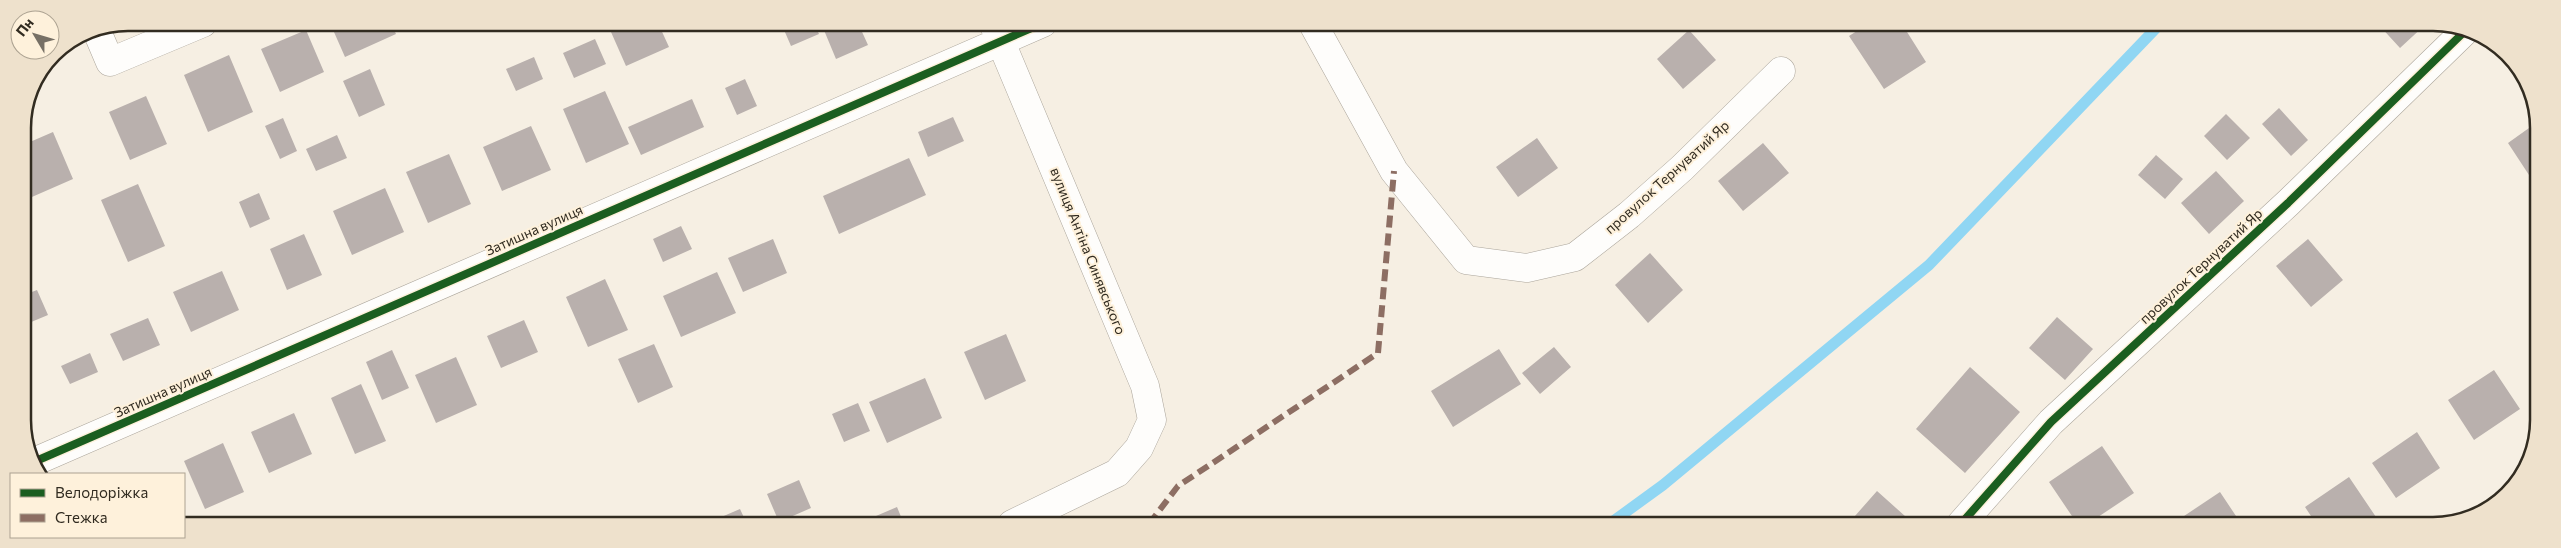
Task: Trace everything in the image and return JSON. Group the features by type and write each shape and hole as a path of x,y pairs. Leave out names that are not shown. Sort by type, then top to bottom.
{"street":[{"path":"99,36 110,62 184,31"},
{"name":"провулок Тернуватий Яр","path":"1317,31 1394,171 1466,260 1527,268 1576,257 1630,216 1682,168 1780,71"},
{"name":"Затишна вулиця","path":"40,459 997,32"},
{"name":"вулиця Антіна Синявського","path":"997,32 1145,386 1152,420 1139,448 1117,473 1026,517"},
{"name":"провулок Тернуватий Яр","path":"1967,517 2051,422 2288,203 2461,35"}],"building":[{"path":"306,31 324,72 280,92 261,49"},
{"path":"334,31 395,31 396,34 345,57"},
{"path":"662,31 669,47 626,66 611,32"},
{"path":"784,31 818,31 819,34 791,46"},
{"path":"824,31 862,31 868,45 836,59"},
{"path":"1690,31 1716,60 1683,89 1657,59"},
{"path":"1857,31 1906,31 1926,62 1884,89 1849,36"},
{"path":"2384,31 2418,31 2400,48"},
{"path":"595,39 606,64 574,78 563,53"},
{"path":"229,55 253,112 208,132 184,75"},
{"path":"534,57 543,79 516,91 506,69"},
{"path":"370,69 385,105 359,117 343,81"},
{"path":"745,79 757,106 737,115 725,88"},
{"path":"605,91 629,144 586,163 563,109"},
{"path":"146,96 167,144 130,160 109,112"},
{"path":"692,99 704,127 641,155 628,127"},
{"path":"2279,108 2308,140 2291,156 2262,124"},
{"path":"2226,114 2250,138 2227,160 2204,136"},
{"path":"953,117 964,141 928,157 918,132"},
{"path":"283,118 297,151 280,159 265,126"},
{"path":"531,126 551,170 502,191 483,147"},
{"path":"2530,127 2529,175 2508,143"},
{"path":"53,132 73,179 31,197 31,142"},
{"path":"337,135 347,158 316,171 306,149"},
{"path":"1537,138 1558,168 1518,197 1496,167"},
{"path":"1763,143 1789,173 1743,211 1718,181"},
{"path":"449,154 471,204 428,223 406,172"},
{"path":"2156,155 2183,179 2165,199 2138,175"},
{"path":"909,158 926,195 839,234 823,196"},
{"path":"2216,171 2244,201 2209,234 2181,203"},
{"path":"138,184 165,246 128,262 101,200"},
{"path":"385,188 404,232 352,255 333,211"},
{"path":"259,193 270,219 250,228 239,202"},
{"path":"681,226 692,249 663,262 653,239"},
{"path":"304,234 322,275 287,290 270,249"},
{"path":"773,239 787,273 743,292 728,258"},
{"path":"2308,239 2343,280 2311,307 2276,266"},
{"path":"1650,253 1683,290 1648,323 1615,285"},
{"path":"222,271 239,310 191,332 173,292"},
{"path":"717,272 736,313 681,337 663,296"},
{"path":"605,279 628,330 588,347 566,297"},
{"path":"37,290 48,315 31,322 31,292"},
{"path":"2057,317 2093,349 2065,380 2029,348"},
{"path":"148,318 160,345 123,361 110,334"},
{"path":"524,320 538,352 501,368 487,336"},
{"path":"1006,334 1026,381 985,400 964,352"},
{"path":"654,344 673,387 638,403 618,359"},
{"path":"1554,347 1571,367 1540,394 1522,373"},
{"path":"1499,349 1521,384 1453,427 1431,391"},
{"path":"392,350 409,388 382,400 366,362"},
{"path":"90,353 98,372 70,384 61,366"},
{"path":"456,357 477,405 436,423 415,375"},
{"path":"1970,367 2020,412 1965,473 1916,429"},
{"path":"2494,370 2520,409 2474,440 2448,400"},
{"path":"925,378 942,418 887,443 869,402"},
{"path":"361,384 386,441 355,454 331,398"},
{"path":"858,403 870,431 844,442 832,414"},
{"path":"294,413 312,454 269,473 251,432"},
{"path":"2417,432 2440,468 2396,498 2372,463"},
{"path":"223,443 244,492 205,509 184,461"},
{"path":"2102,446 2134,493 2098,517 2073,517 2049,482"},
{"path":"2349,477 2376,517 2312,517 2305,507"},
{"path":"799,480 811,508 790,517 777,517 767,494"},
{"path":"1877,491 1906,517 1854,517"},
{"path":"2220,492 2237,517 2182,517"},
{"path":"897,507 901,517 876,517"},
{"path":"740,509 744,517 721,517"}],"waterway":[{"path":"1619,517 1663,485 1929,265 2153,31"}],"marked path":[{"path":"1154,517 1178,486 1378,353 1394,171"}],"cycle path":[{"path":"40,459 1025,31"},
{"path":"1967,517 2051,422 2288,203 2461,35"}]}
